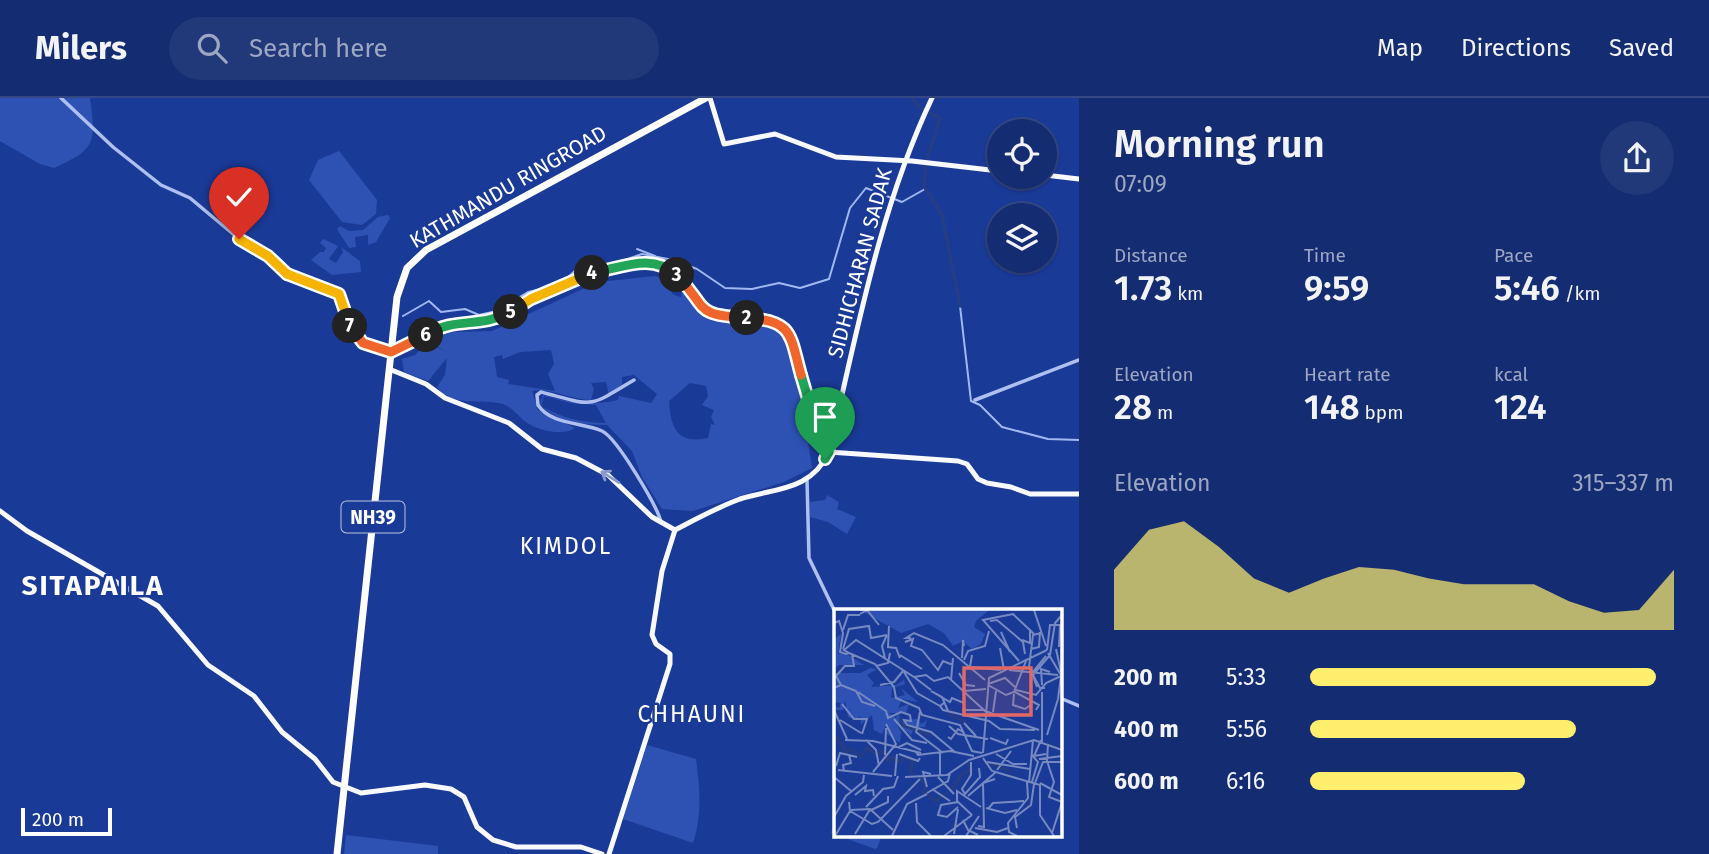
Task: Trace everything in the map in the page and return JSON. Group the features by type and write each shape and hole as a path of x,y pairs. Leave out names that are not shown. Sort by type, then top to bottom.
{"highway":[{"name":"KATHMANDU RINGROAD","path":"337,854 391,352 401,281 407,268 421,254 708,98"}],"main road":[{"path":"708,98 723,144 775,134 825,155 987,170"},
{"name":"SIDHICHARAN SADAK","path":"807,480 818,470 829,452 877,244 904,161 932,98"},
{"path":"1057,176 1079,179"},
{"path":"391,352 445,324 496,320 531,299 559,289 584,275 644,262 665,265 682,280 697,305 708,314 770,319 781,324 794,348 821,443 829,452 958,461 967,464 978,479 987,483 1030,494 1079,494"},
{"path":"389,369 426,384 445,398 509,423 542,449 576,458 608,475 662,523 675,530"},
{"path":"610,854 670,664 670,654 656,644 652,635 662,571 675,530 741,499 794,487 807,480"},
{"path":"0,511 27,531 158,606 214,671 254,696 282,732 315,758 333,782 361,793 425,785 451,789 464,797 478,828 494,840 516,847 581,847 602,854"},
{"path":"613,841 616,854"}],"street":[{"path":"61,98 113,147 161,185 190,198 239,239 268,256 290,276 339,294 356,338 367,345 391,352"},
{"path":"975,400 1079,360"},
{"path":"635,380 615,395 597,402 573,402 541,392 537,395 538,405 552,416 603,431 615,441 627,456 662,523"},
{"path":"807,480 809,558 834,610"},
{"path":"1062,699 1079,706"}],"shaded area":[{"path":"0,98 90,98 93,125 90,143 78,155 54,168 40,164 0,141"},
{"path":"339,151 377,200 376,214 362,225 342,222 309,180 318,160"},
{"path":"388,215 390,218 376,242 368,245 368,235 355,237 356,247 349,248 337,229 340,226 349,231 363,230 378,217"},
{"path":"323,239 338,246 329,259 336,263 343,252 341,247 360,261 361,272 332,275 311,260 324,252 326,248 320,243"},
{"path":"655,276 664,279 675,295 681,297 682,292 708,320 775,326 784,332 795,357 793,363 801,395 812,468 784,482 693,511 662,509 642,477 632,451 607,425 562,419 543,407 572,419 606,423 596,405 570,403 544,396 540,404 543,395 580,403 608,402 618,400 619,396 651,403 657,394 634,375 622,377 622,387 609,396 606,382 591,383 594,389 591,400 546,391 532,391 538,410 575,428 559,432 534,427 503,404 459,400 443,394 437,387 445,375 447,358 428,381 404,372 402,359 415,355 427,342 445,351 425,339 454,332 492,331 598,282","holes":["551,350 554,364 548,374 555,391 508,384 509,380 497,377 494,357 502,355 503,359 520,352","690,383 706,386 708,396 702,405 714,410 711,417 715,425 711,424 708,438 689,439 678,432 674,427 669,401"]},
{"path":"827,495 839,502 837,509 856,517 847,534 828,522 810,517 810,502 825,500"},
{"path":"647,745 696,759 699,802 693,843 623,819"},
{"path":"346,835 438,846 438,854 344,854"},
{"path":"840,836 882,836 875,849"}],"waterway":[{"path":"911,98 922,109 940,118 926,163 924,186 942,215 960,306"},
{"path":"564,281 579,267 604,267 642,254 673,260 697,269 725,288 752,289 779,283 800,288 829,279 850,208 866,188 902,202 925,189"},
{"path":"637,249 655,256"},
{"path":"403,316 429,301 441,312 465,309 479,315 497,311 528,292 553,286"},
{"path":"960,306 971,401 980,405 1002,427 1048,439 1079,440"}],"district":[{"name":"KIMDOL","path":"566,546"},
{"name":"SITAPAILA","path":"93,585"},
{"name":"CHHAUNI","path":"692,714"}],"route":[{"path":"239,239 268,256 290,276 339,294 356,338 367,345 391,352 411,344 445,324 496,320 522,303 559,289 584,275 644,262 665,265 682,280 697,305 708,314 770,319 781,324 794,348 821,443 829,452 825,459"}]}
